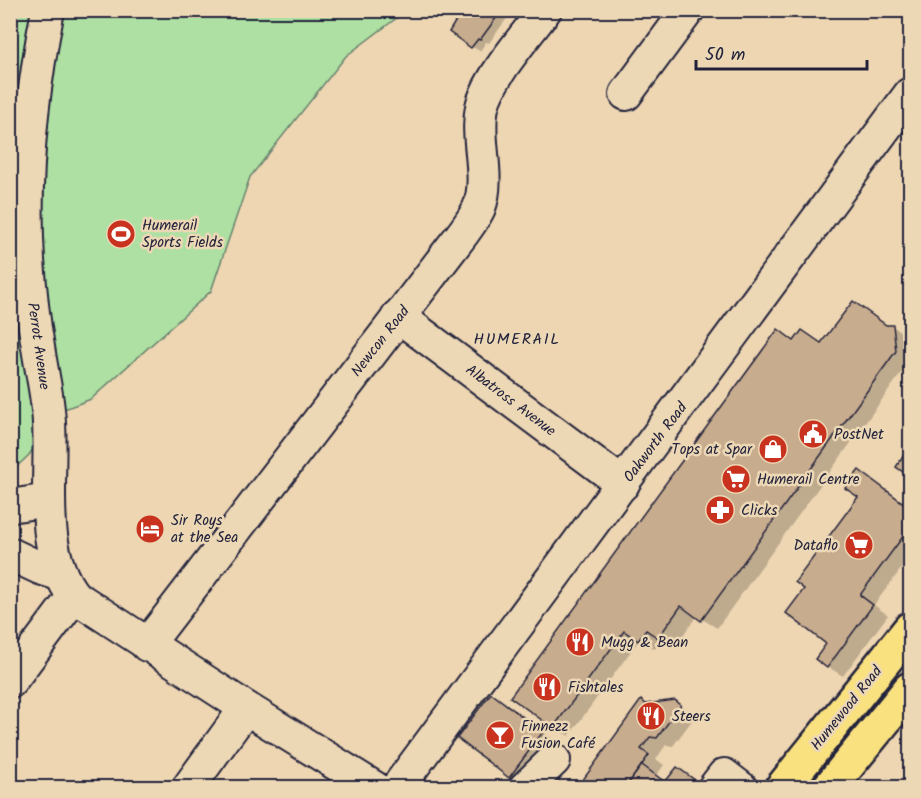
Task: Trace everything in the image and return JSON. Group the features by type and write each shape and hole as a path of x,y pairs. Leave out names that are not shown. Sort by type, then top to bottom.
{"main road":[{"name":"Humewood Road","path":"782,788 910,629"},
{"path":"829,788 910,689"}],"street":[{"name":"Newcon Road","path":"147,645 450,250 478,208 483,187 479,129 488,88 545,10"},
{"path":"626,94 688,10"},
{"name":"Perrot Avenue","path":"45,13 29,156 28,260 37,344 49,411 51,534 66,585"},
{"name":"Oakworth Road","path":"397,788 910,94"},
{"name":"Albatross Avenue","path":"398,316 623,484"},
{"path":"10,506 49,500"},
{"path":"10,554 40,568 147,645 375,788"},
{"path":"10,682 66,585"},
{"path":"188,788 246,708"},
{"path":"525,788 554,760"}],"green space":[{"name":"Humerail Sports Fields","path":"11,11 406,11 346,56 250,177 211,291 91,399 59,411 29,455 11,472"}],"building":[{"path":"462,10 502,10 480,40 478,39 471,48 449,32"},
{"name":"Humerail Centre","path":"853,301 886,325 893,325 896,351 701,621 681,606 658,638 646,630 638,641 624,631 553,728 510,697 778,329 794,341 802,330 821,343"},
{"path":"910,445 910,477 896,467"},
{"path":"859,470 910,508 910,527 860,595 873,605 827,668 815,659 826,644 786,613 804,589 795,582 858,497 845,488"},
{"name":"Finnezz Fusion Café","path":"491,693 543,732 509,778 457,738"},
{"path":"641,700 646,704 675,700 681,705 657,738 650,737 641,749 649,755 625,788 577,788"},
{"path":"642,765 665,782 677,767 699,783 696,788 625,788"}],"place":[{"name":"Humerail Sports Fields","path":"121,234"},
{"name":"PostNet","path":"813,434"},
{"name":"Tops at Spar","path":"773,449"},
{"name":"Humerail Centre","path":"736,479"},
{"name":"Clicks","path":"720,510"},
{"name":"Sir Roys at the Sea","path":"150,529"},
{"name":"Dataflo","path":"859,545"},
{"name":"Mugg & Bean","path":"580,642"},
{"name":"Fishtales","path":"547,687"},
{"name":"Steers","path":"651,716"},
{"name":"Finnezz Fusion Café","path":"500,735"}],"district":[{"name":"HUMERAIL","path":"517,338"}]}
